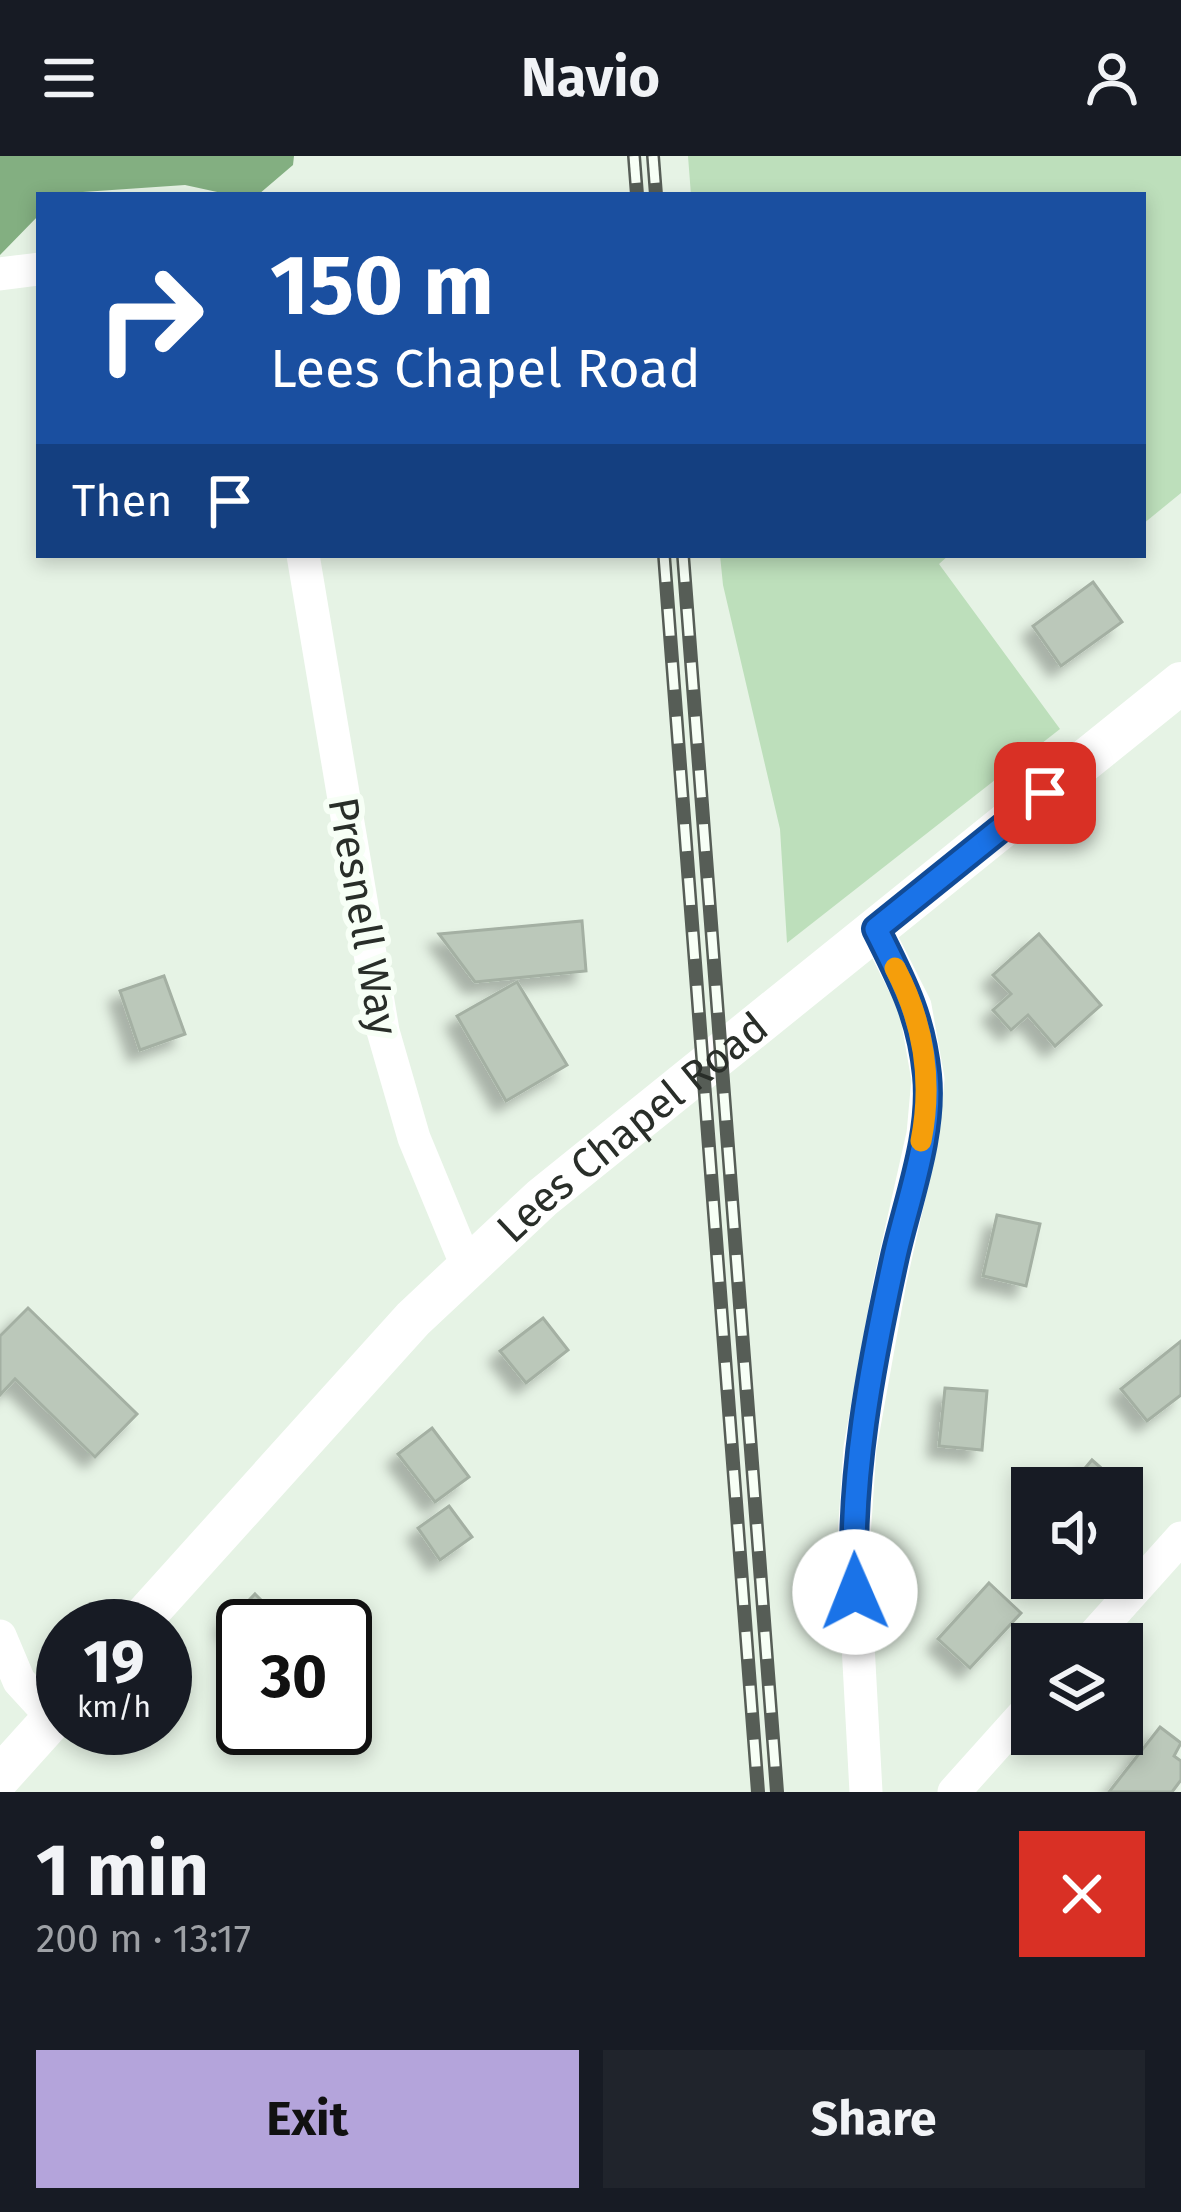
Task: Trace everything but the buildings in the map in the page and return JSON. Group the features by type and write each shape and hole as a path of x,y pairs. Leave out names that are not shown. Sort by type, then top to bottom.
{"main road":[{"name":"Lees Chapel Road","path":"160,1599 413,1319 467,1266 620,1135 1181,683"},
{"path":"0,1777 36,1737"}],"street":[{"path":"0,274 36,269"},
{"name":"Presnell Way","path":"304,558 383,1031 414,1138 467,1266"},
{"path":"866,1792 853,1552 860,1448 923,1134 928,1079 915,1006 876,929"},
{"path":"1105,1623 1181,1538"},
{"path":"2,1644 19,1681 36,1695"},
{"path":"954,1792 1011,1728"}],"shaded area":[{"path":"0,156 294,156 293,165 261,192 217,192 185,185 36,192 36,218 0,255"},
{"path":"688,156 1181,156 1181,493 1146,522 1146,192 691,192"},
{"path":"720,558 946,558 939,564 1060,729 787,943 780,829"}],"railway":[{"path":"634,156 637,192"},
{"path":"653,156 656,192"},
{"path":"664,558 758,1792"},
{"path":"683,558 777,1792"}],"slow traffic":[{"path":"895,968 915,1006 928,1079 921,1141"}],"route":[{"path":"855,1592 860,1448 923,1134 928,1079 915,1006 876,929 1045,793"}]}
